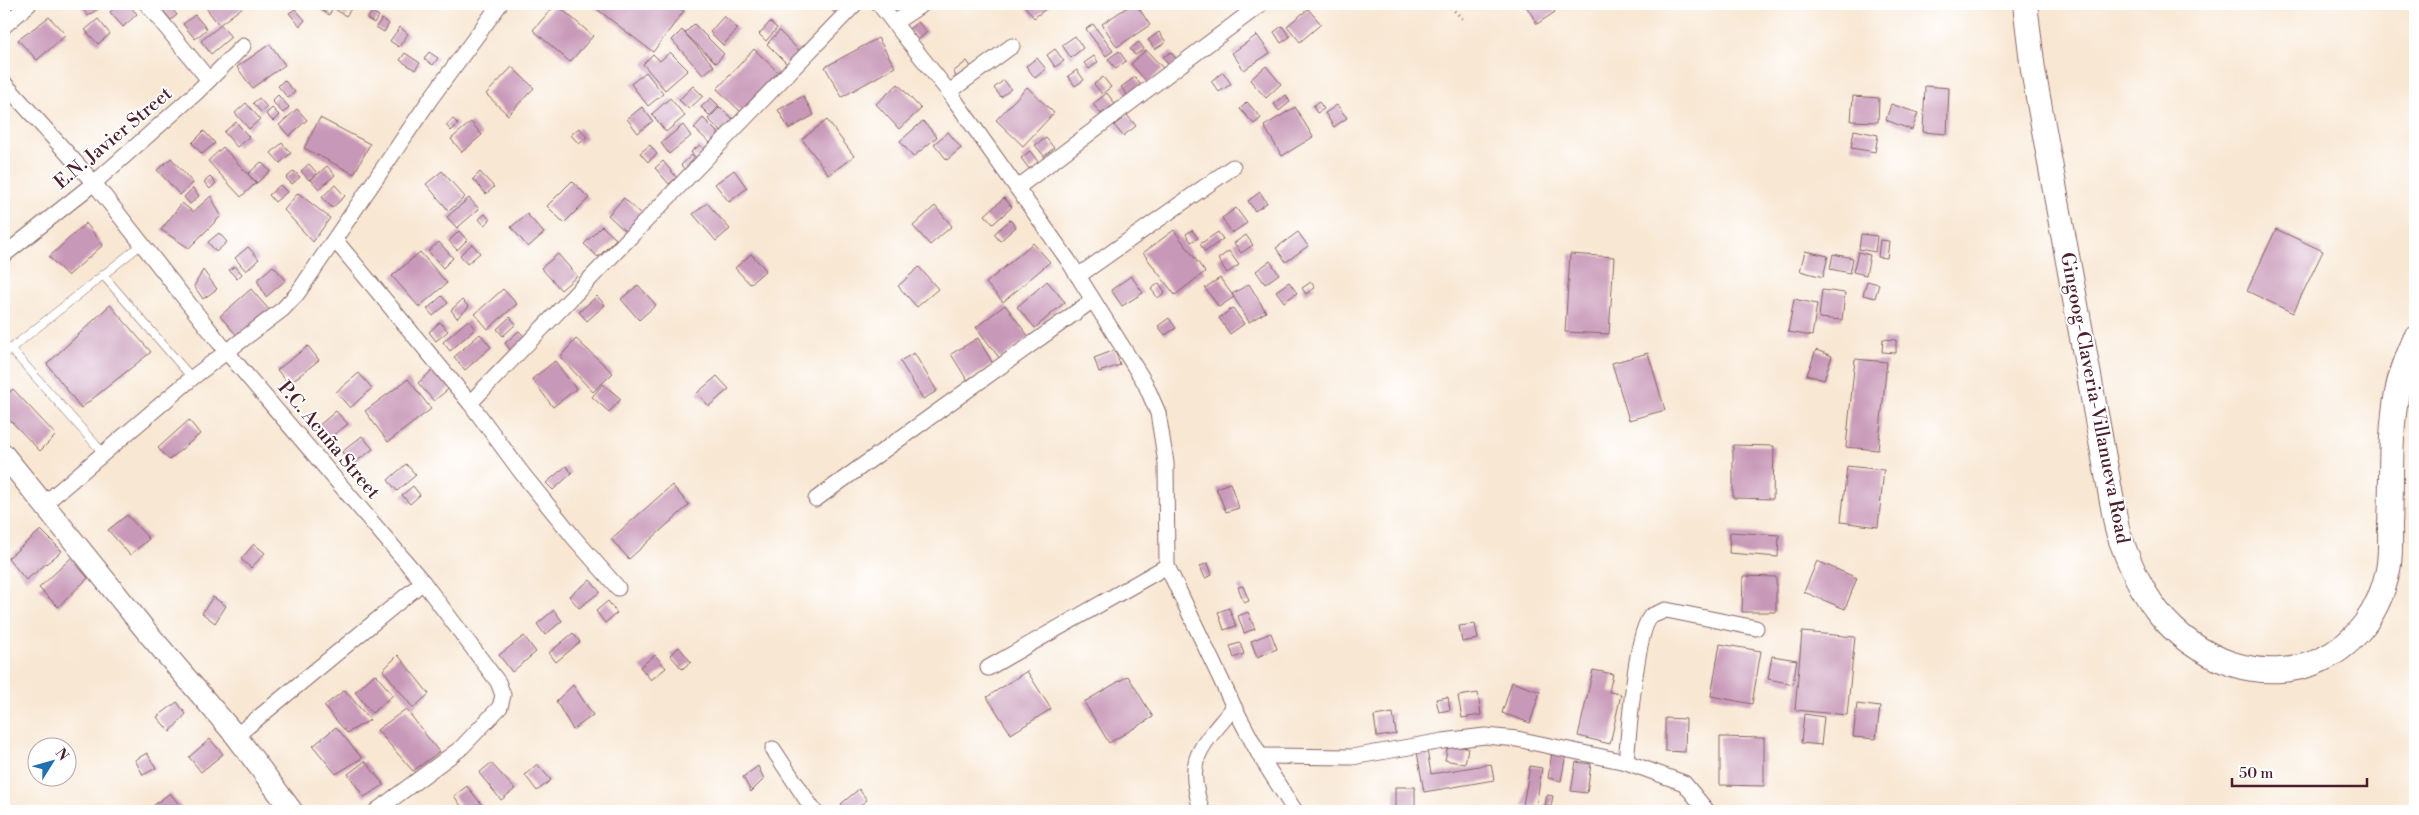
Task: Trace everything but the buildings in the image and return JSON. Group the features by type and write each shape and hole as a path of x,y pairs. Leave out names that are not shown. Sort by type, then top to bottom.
{"main road":[{"name":"Gingoog-Claveria-Villanueva Road","path":"2025,4 2033,70 2117,529 2129,565 2144,594 2175,631 2196,647 2232,664 2251,669 2275,670 2308,666 2333,654 2352,640 2370,617 2382,592 2389,569 2393,429 2397,392 2415,339"}],"street":[{"path":"4,26 29,4"},
{"path":"147,4 209,80"},
{"path":"44,504 192,378 283,309 297,294 431,98 500,4"},
{"path":"470,403 855,4"},
{"path":"879,4 948,92 1017,188 1078,276 1145,383 1158,413 1166,463 1167,566 1234,707 1260,756 1295,811"},
{"path":"894,23 923,4"},
{"path":"1017,188 1261,4"},
{"name":"E.N. Javier Street","path":"4,255 94,183 209,80 243,46"},
{"path":"948,92 1012,46"},
{"name":"P.C. Acuña Street","path":"5,89 94,183 226,351 423,582 489,668 503,695 500,707 461,748 376,811"},
{"path":"1078,276 1234,167"},
{"path":"335,240 470,403 527,480 618,588"},
{"path":"816,500 1093,300"},
{"path":"4,455 147,632 236,736 292,811"},
{"path":"988,668 1167,566"},
{"path":"236,736 423,582"},
{"path":"1626,762 1633,686 1647,620 1658,612 1666,610 1756,628"},
{"path":"1202,811 1197,797 1194,764 1198,752 1234,707"},
{"path":"1260,756 1352,757 1443,740 1485,736 1517,739 1626,762 1684,783 1707,811"},
{"path":"773,749 814,811"}],"lane":[{"path":"104,454 7,351 142,244"},
{"path":"103,275 192,378"}],"path":[{"path":"1447,4 1462,19"}]}
